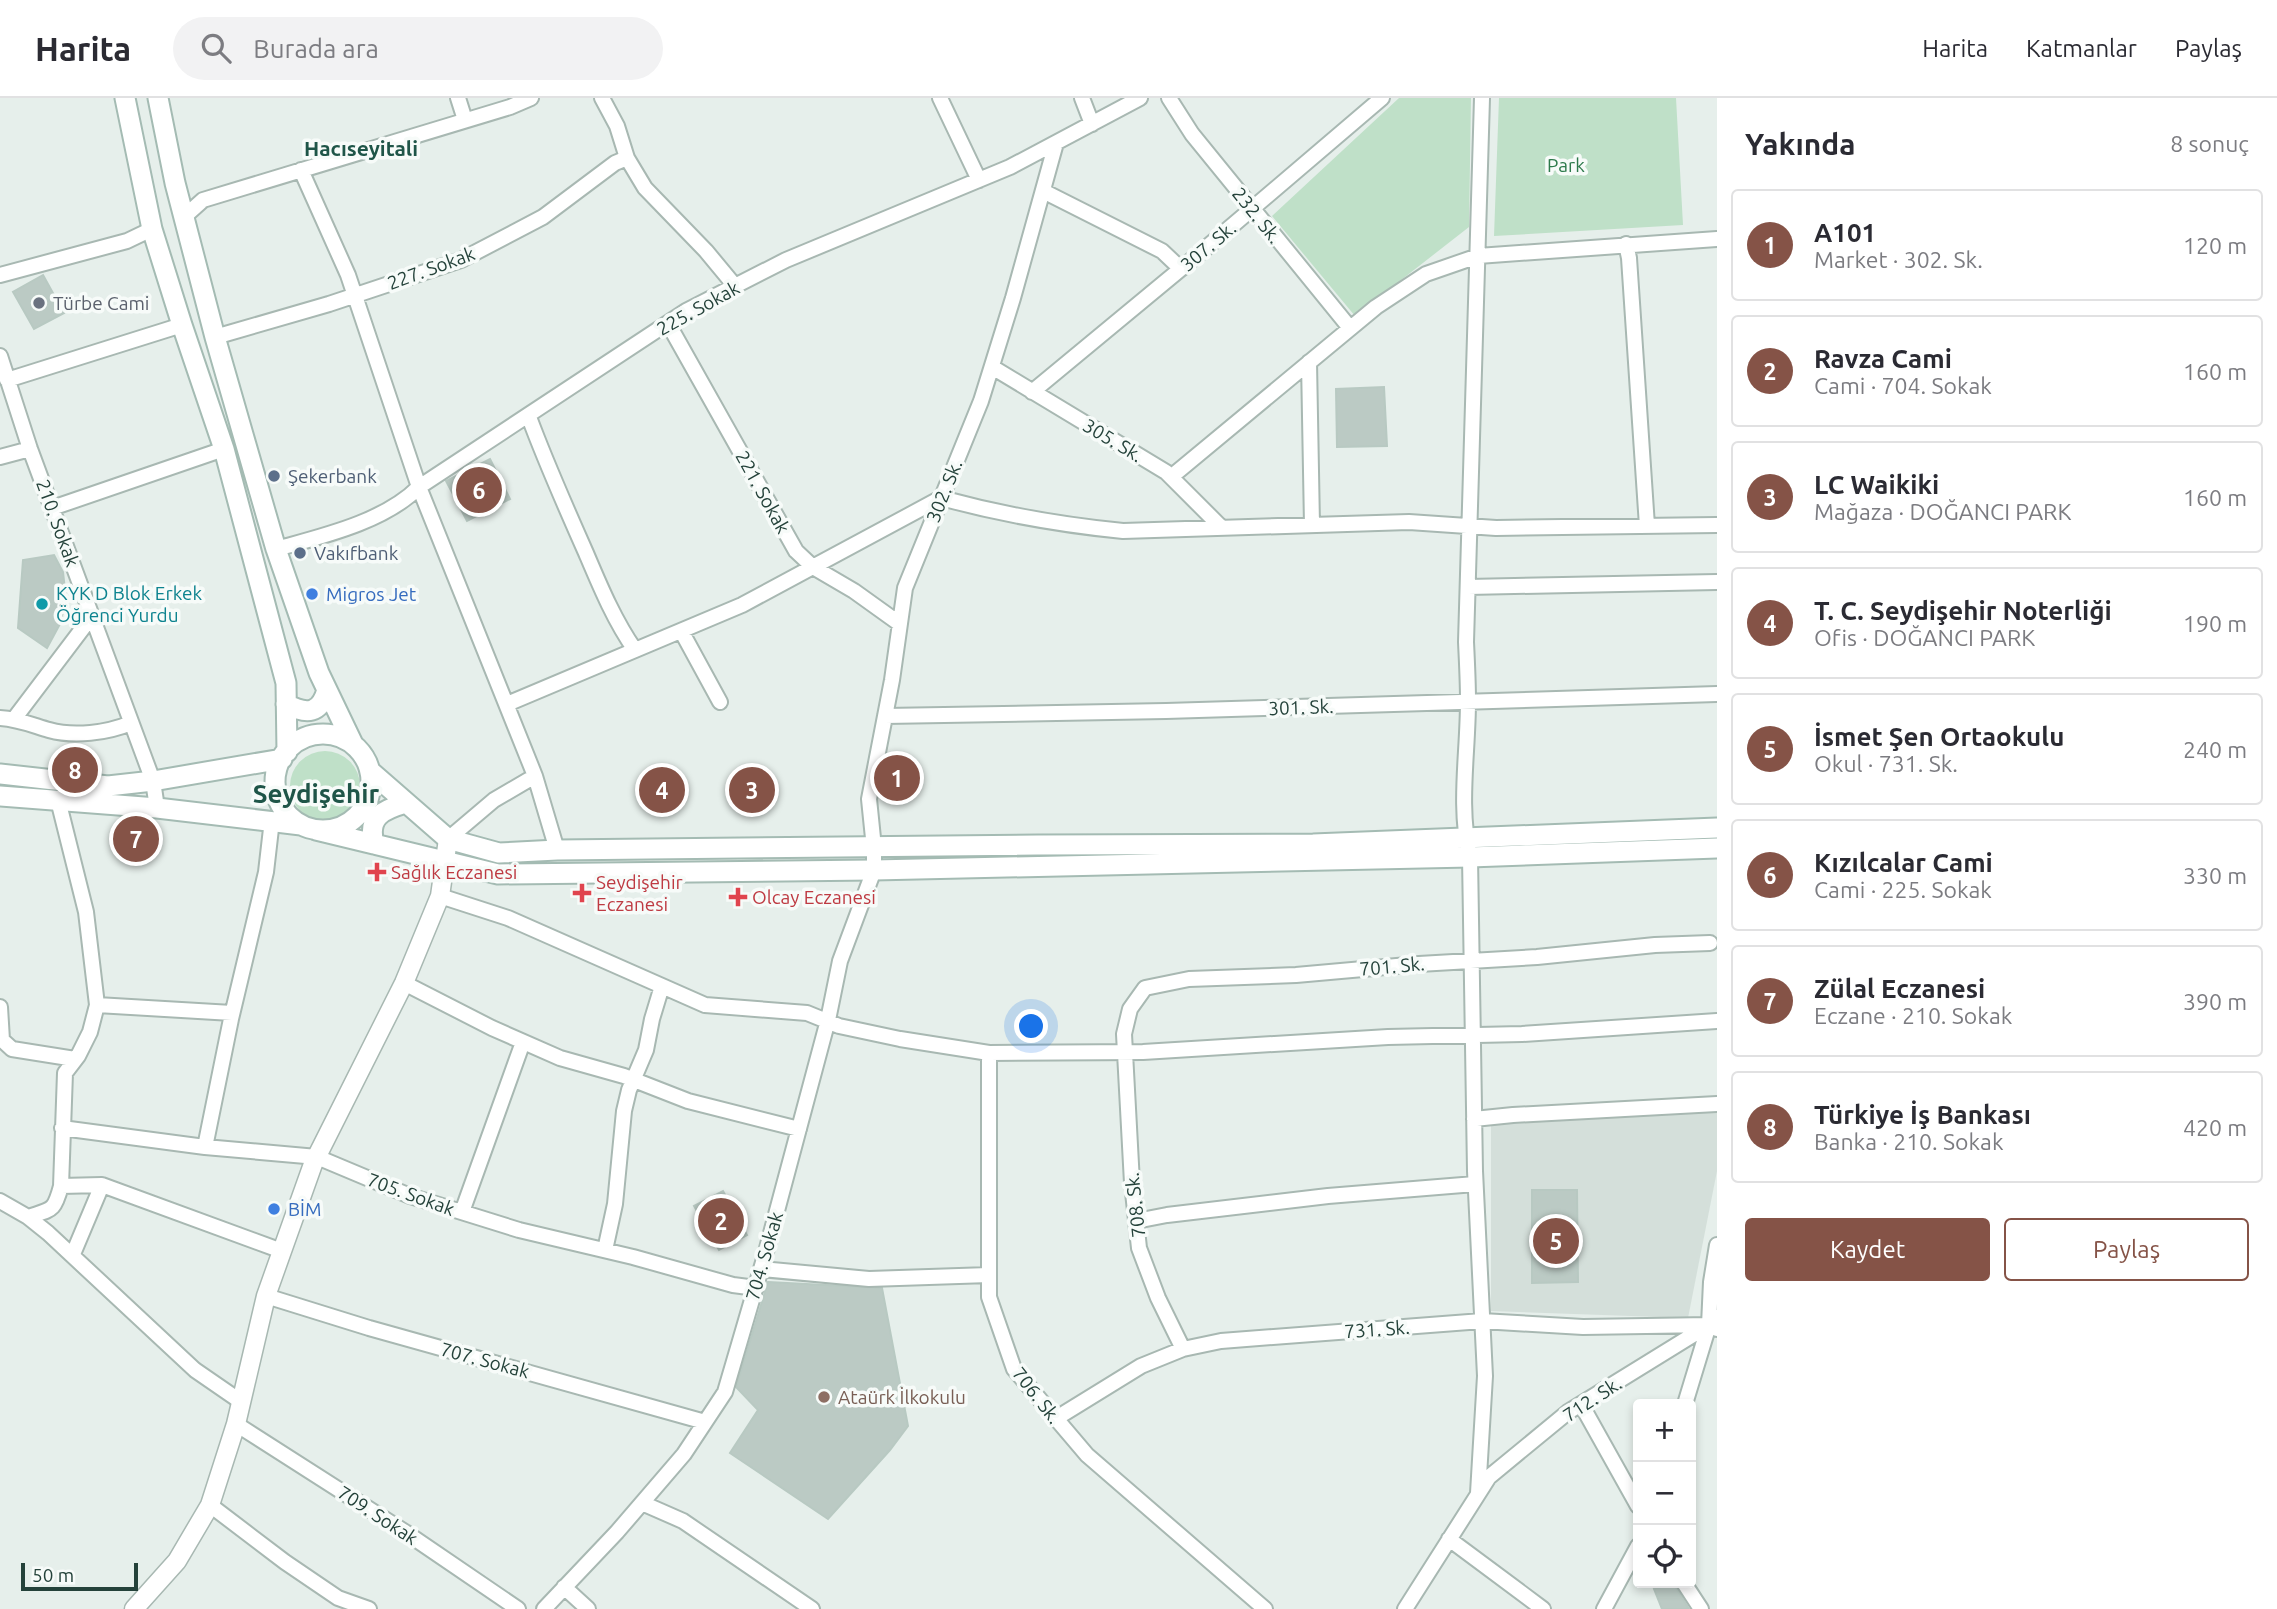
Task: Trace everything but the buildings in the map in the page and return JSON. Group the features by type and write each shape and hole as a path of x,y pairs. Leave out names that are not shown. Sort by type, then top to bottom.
{"main road":[{"path":"125,98 152,229 224,449 286,683 284,755 276,781 280,803 289,816 309,827 339,827 359,815 368,802 372,787 370,771 364,757 353,744 319,673 276,549 215,337 184,217 158,98"},
{"path":"286,704 299,711 313,711 323,704 327,690"},
{"path":"0,774 108,786 153,781 284,755 298,742 318,735 340,737 353,744"},
{"path":"370,771 448,839 499,853 557,850 1037,845 1313,844 1468,848 1717,848"},
{"path":"0,796 272,820 498,874 874,870 1468,848 1717,828"},
{"path":"374,844 370,831 373,822 390,808 406,803"}],"street":[{"path":"458,98 465,120"},
{"path":"184,217 203,200 510,107 531,98"},
{"path":"602,98 617,126 627,158 645,188 706,251 735,286"},
{"path":"940,98 979,180"},
{"path":"1082,98 1092,124"},
{"name":"225. Sokak","path":"276,549 338,531 405,501 419,487 529,417 666,324 735,286 786,260 1010,167 1140,98"},
{"name":"232. Sk.","path":"1170,98 1192,134 1350,328"},
{"name":"307. Sk.","path":"1032,392 1382,98"},
{"path":"1478,1493 1485,1376 1475,1184 1468,848 1463,800 1468,702 1466,642 1482,98"},
{"name":"302. Sk.","path":"874,848 869,799 905,588 981,401 1056,143"},
{"name":"227. Sokak","path":"215,337 461,260 543,217 615,163 627,158"},
{"path":"301,170 355,295 419,487 535,776 557,850"},
{"path":"1043,191 1162,251 1181,269"},
{"path":"0,275 127,240 152,229"},
{"path":"1171,477 1376,307 1426,274 1478,256 1717,239"},
{"path":"1626,244 1647,526"},
{"name":"221. Sokak","path":"666,324 796,551 813,567 854,591 900,624"},
{"path":"7,380 182,326"},
{"name":"210. Sokak","path":"0,356 30,449 153,781 157,808"},
{"path":"1309,362 1312,525"},
{"name":"305. Sk.","path":"992,367 1171,477 1222,528"},
{"path":"529,417 546,464 600,584 621,630 635,650"},
{"path":"0,457 30,449"},
{"path":"52,508 224,449"},
{"path":"508,706 742,605 941,498 980,509 1088,528 1123,531 1409,522 1469,524 1496,528 1717,525"},
{"path":"508,706 684,636 779,593 804,579 813,567"},
{"path":"1468,587 1717,582"},
{"path":"92,616 7,719 52,731 86,733 116,729 131,723"},
{"path":"684,636 720,702"},
{"name":"301. Sk.","path":"885,716 1717,694"},
{"path":"134,1609 177,1561 210,1505 236,1424 266,1296 282,1251 317,1157 404,983 440,896 448,839 494,800 535,776"},
{"path":"28,1217 50,1210 56,1205 61,1186 65,1073 90,1032 97,1005 86,912 58,800"},
{"path":"205,1147 232,1013 266,872 272,820"},
{"name":"704. Sokak","path":"544,1609 684,1454 725,1392 799,1129 828,1020 840,961 874,870 874,848"},
{"path":"440,896 508,918 705,1005 807,1013 839,1026 888,1037 989,1052 1125,1052 1717,1021"},
{"name":"701. Sk.","path":"1125,1052 1124,1034 1130,1009 1145,988 1189,979 1296,975 1655,945 1710,943"},
{"path":"404,983 560,1058 633,1080 688,1101 799,1129"},
{"path":"605,1250 615,1204 624,1111 646,1050 662,986"},
{"path":"97,1005 232,1013"},
{"path":"0,1007 2,1040 12,1049 75,1059"},
{"path":"463,1212 523,1042"},
{"name":"706. Sk.","path":"989,1052 989,1297 1014,1369 1087,1455 1265,1609"},
{"name":"708. Sk.","path":"1125,1052 1132,1182 1139,1248 1158,1298 1183,1349"},
{"path":"1474,1119 1717,1104"},
{"name":"705. Sokak","path":"62,1128 205,1147 317,1157 410,1196 519,1230 733,1285 755,1288"},
{"path":"1136,1221 1167,1214 1328,1196 1475,1184"},
{"path":"61,1186 103,1185 282,1251"},
{"path":"73,1254 103,1185"},
{"path":"0,1202 28,1217 73,1254 195,1370 240,1401"},
{"path":"1687,1399 1714,1324 1711,1282 1717,1245"},
{"path":"761,1269 869,1279 989,1275"},
{"name":"707. Sokak","path":"266,1296 369,1328 705,1422"},
{"name":"731. Sk.","path":"1055,1419 1142,1366 1183,1349 1221,1341 1482,1321 1583,1327 1714,1324"},
{"name":"712. Sk.","path":"1405,1609 1489,1477 1581,1404 1714,1324"},
{"path":"1581,1404 1633,1497"},
{"name":"709. Sokak","path":"236,1424 394,1525 518,1609"},
{"path":"642,1503 682,1521 812,1609"},
{"path":"210,1505 338,1598 369,1609"},
{"path":"1449,1539 1543,1609"},
{"path":"1604,1609 1633,1555"},
{"path":"564,1587 588,1609"},
{"path":"1687,1588 1701,1609"}],"shaded area":[{"path":"1717,1111 1717,1171 1688,1318 1491,1311 1491,1125"}],"green space":[{"path":"1399,98 1471,98 1469,227 1355,316 1272,216"},
{"name":"Park","path":"1499,98 1676,98 1683,225 1494,236"},
{"path":"332,751 345,757 354,766 358,772 358,800 350,811 339,819 318,821 300,811 292,800 290,779 300,761 311,753"}],"place":[{"name":"Türbe Cami","path":"39,303"},
{"name":"Şekerbank","path":"274,476"},
{"name":"Kızılcalar Cami","path":"479,490"},
{"name":"Vakıfbank","path":"300,553"},
{"name":"Migros Jet","path":"312,594"},
{"name":"KYK D Blok Erkek Öğrenci Yurdu","path":"42,604"},
{"name":"Türkiye İş Bankası","path":"75,770"},
{"name":"A101","path":"897,778"},
{"name":"T. C. Seydişehir Noterliği","path":"662,790"},
{"name":"LC Waikiki","path":"752,790"},
{"name":"Zülal Eczanesi","path":"136,839"},
{"name":"Sağlık Eczanesi","path":"377,872"},
{"name":"Seydişehir Eczanesi","path":"582,893"},
{"name":"Olcay Eczanesi","path":"738,897"},
{"name":"BİM","path":"274,1209"},
{"name":"Ravza Cami","path":"721,1221"},
{"name":"İsmet Şen Ortaokulu","path":"1556,1241"},
{"name":"Ataürk İlkokulu","path":"824,1397"}],"district":[{"name":"Hacıseyitali","path":"361,148"},
{"name":"Seydişehir","path":"316,793"}]}
